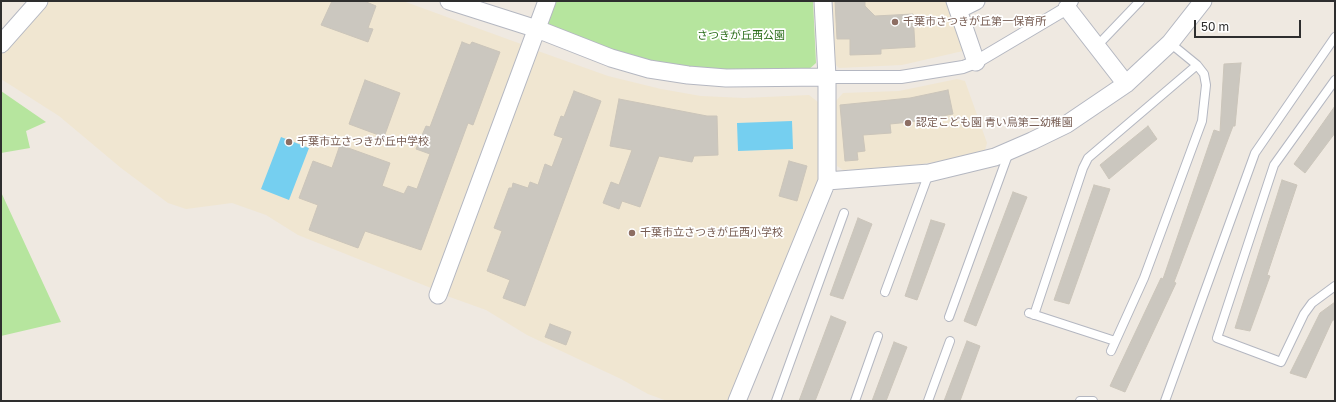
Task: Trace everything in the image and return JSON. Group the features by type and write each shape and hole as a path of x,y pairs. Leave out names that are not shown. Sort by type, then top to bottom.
{"street":[{"path":"1,44 39,1"},
{"path":"449,1 537,29 611,58 665,72 726,78 901,77 963,67 976,62 1070,4 1097,46 1126,84"},
{"path":"438,295 547,1"},
{"path":"737,401 826,181 827,77 822,1"},
{"path":"976,1 956,5 976,62"},
{"path":"826,181 929,173 996,156 1067,124 1126,84 1170,43 1203,1"}],"lane":[{"path":"1097,46 1140,1"},
{"path":"1165,401 1255,153 1335,37"},
{"path":"1111,351 1144,278 1202,122 1206,85 1204,74 1197,65 1170,43"},
{"path":"1115,341 1032,314 1083,168 1088,158 1197,65"},
{"path":"1335,80 1274,166 1217,338 1281,362 1304,314 1312,303 1335,286"},
{"path":"949,316 1009,151"},
{"path":"885,292 929,173"},
{"path":"776,401 844,213"},
{"path":"855,401 878,336"},
{"path":"928,401 950,341"},
{"path":"1080,401 1093,401"}],"shaded area":[{"name":"千葉市立さつきが丘中学校","path":"47,1 403,1 521,44 524,48 436,286 431,288 298,235 266,215 232,203 186,209 168,203 121,168 59,116 1,79 1,52"},
{"name":"千葉市さつきが丘第一保育所","path":"830,1 951,1 963,51 902,65 839,68 833,62"},
{"name":"千葉市立さつきが丘西小学校","path":"538,51 608,76 661,89 701,96 744,98 809,95 818,102 820,175 733,401 667,401 648,394 621,379 527,335 486,310 447,296 444,292 531,54"},
{"name":"認定こども園 青い鳥第二幼稚園","path":"957,79 965,81 987,143 985,150 947,160 904,167 843,170 837,166 835,102 843,93 899,91"}],"green space":[{"name":"さつきが丘西公園","path":"552,1 813,1 816,63 807,71 741,72 697,68 658,62 617,52 547,27"},
{"path":"1,91 46,122 26,131 30,148 1,153"},
{"path":"1,192 61,322 1,336"}],"water":[{"path":"792,121 793,149 738,151 737,123"},
{"path":"281,137 309,148 289,200 261,189"}],"building":[{"path":"332,1 364,1 376,6 368,28 373,29 368,42 321,25"},
{"path":"835,1 865,1 865,6 875,16 913,14 915,47 881,49 881,54 850,55 850,39 837,39"},
{"path":"462,42 470,45 472,42 500,52 473,125 468,123 421,250 365,231 358,248 309,230 318,205 299,198 313,161 332,168 340,145 390,163 382,186 404,194 408,186 417,189 430,154 416,149 426,126 430,127"},
{"path":"1241,63 1235,126 1233,126 1174,282 1176,283 1125,392 1110,386 1161,278 1163,279 1214,130 1220,132 1224,64"},
{"path":"365,80 400,93 384,137 349,124"},
{"path":"948,90 953,114 890,124 891,133 863,135 865,151 857,152 858,160 845,161 840,105 910,98"},
{"path":"574,91 601,101 525,306 503,298 510,280 487,271 502,231 494,228 509,188 512,188 513,183 528,188 530,182 538,185 545,164 552,167 563,138 554,135 561,116 564,117"},
{"path":"619,99 707,116 717,116 718,155 694,156 692,162 659,156 640,207 622,201 619,209 603,203 611,182 619,185 632,150 610,146"},
{"path":"1335,106 1335,133 1305,173 1294,164"},
{"path":"1148,126 1157,139 1109,179 1100,165"},
{"path":"789,161 807,166 797,201 779,196"},
{"path":"1282,180 1297,185 1267,275 1270,276 1250,331 1235,328"},
{"path":"1094,185 1110,189 1069,304 1054,300"},
{"path":"1013,192 1027,197 976,326 964,321"},
{"path":"858,218 872,224 843,299 830,295"},
{"path":"931,220 945,224 917,300 905,296"},
{"path":"1335,302 1335,319 1332,321 1306,378 1290,373 1320,313"},
{"path":"831,316 846,322 815,401 799,401"},
{"path":"550,324 571,332 566,345 545,337"},
{"path":"967,341 980,346 960,401 944,401"},
{"path":"894,342 907,347 886,401 872,401"}],"place":[{"name":"千葉市さつきが丘第一保育所","path":"895,22"},
{"name":"認定こども園 青い鳥第二幼稚園","path":"908,123"},
{"name":"千葉市立さつきが丘中学校","path":"289,142"},
{"name":"千葉市立さつきが丘西小学校","path":"632,233"}]}
